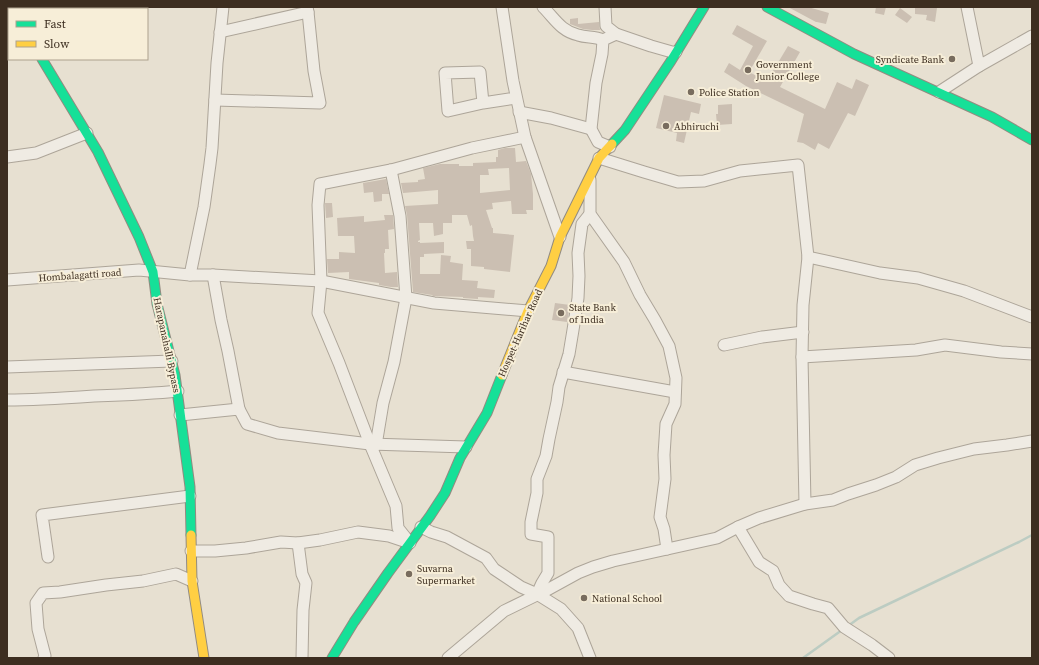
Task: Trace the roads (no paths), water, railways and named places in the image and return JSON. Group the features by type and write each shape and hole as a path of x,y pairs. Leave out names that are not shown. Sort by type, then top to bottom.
{"main road":[{"name":"Hospet-Harihar Road","path":"332,658 354,622 445,493 460,458 487,413 528,311 551,266 560,237 599,158 625,130 704,7"},
{"path":"767,7 854,54 992,117 1032,140"},
{"name":"Harapanahalli Bypass","path":"43,60 98,152 136,230 153,272 157,304 172,361 178,392 190,487 192,581 204,658"}],"street":[{"path":"190,275 204,207 210,164 223,7"},
{"path":"502,7 513,81 524,137 560,237"},
{"path":"544,7 562,28 577,35 596,37 603,40 616,34"},
{"path":"605,7 606,26 616,34 651,46 676,52"},
{"path":"967,7 979,66"},
{"path":"215,100 320,102 314,71 308,10 220,32"},
{"path":"939,92 979,66 1032,36"},
{"path":"603,40 591,129 598,142 610,147"},
{"path":"483,103 480,72 445,73 448,111 483,103 516,98"},
{"path":"519,112 551,118 591,129"},
{"path":"7,156 36,153 87,133"},
{"path":"410,543 398,528 396,506 373,445 318,313 320,281 318,205 320,184 391,170 472,148 524,137"},
{"path":"599,158 678,182 704,181 740,171 798,165 808,256 802,357 805,504"},
{"path":"373,445 394,362 406,298 400,216 391,170"},
{"path":"590,175 590,214 624,262 640,295 669,346 676,378 675,404 666,424 664,455 665,479 660,517 664,529 667,549"},
{"path":"538,594 548,573 548,537 531,534 531,522 535,508 537,479 546,456 563,372 569,354 578,298 578,253 582,224 590,214"},
{"path":"808,256 880,274 918,278 964,291 1032,317"},
{"name":"Hombalagatti road","path":"7,280 139,270 190,275 320,281 434,304 528,311"},
{"path":"213,275 239,409 246,424 278,433 373,445 466,447"},
{"path":"724,345 762,337 803,332"},
{"path":"802,357 916,350 945,345 1000,352 1032,354"},
{"path":"7,368 172,361"},
{"path":"563,372 675,392"},
{"path":"7,400 38,400 178,392"},
{"path":"180,415 239,409"},
{"path":"448,658 504,611 578,573 593,567 612,561 717,538 759,518 805,504 833,500 896,477 915,465 938,458 974,449 1032,441"},
{"path":"48,557 42,515 190,496"},
{"path":"738,527 759,562 773,571 778,585 789,596 828,608 844,627 889,658"},
{"path":"421,528 447,537 486,558 494,569 521,587 538,594 561,609 578,628 590,658"},
{"path":"191,551 215,551 246,548 281,542 298,543 358,532 389,536 410,543"},
{"path":"298,543 302,574 306,583 303,610 302,658"},
{"path":"44,658 45,656 38,629 36,603 43,593 143,581 176,574 192,581"}],"waterway":[{"path":"848,626 859,618 1032,535"},
{"path":"803,658 842,630"}],"place":[{"name":"Syndicate Bank","path":"952,59"},
{"name":"Government Junior College","path":"748,70"},
{"name":"Police Station","path":"691,92"},
{"name":"Abhiruchi","path":"666,126"},
{"name":"State Bank of India","path":"561,313"},
{"name":"Suvarna Supermarket","path":"409,574"},
{"name":"National School","path":"584,598"}]}
